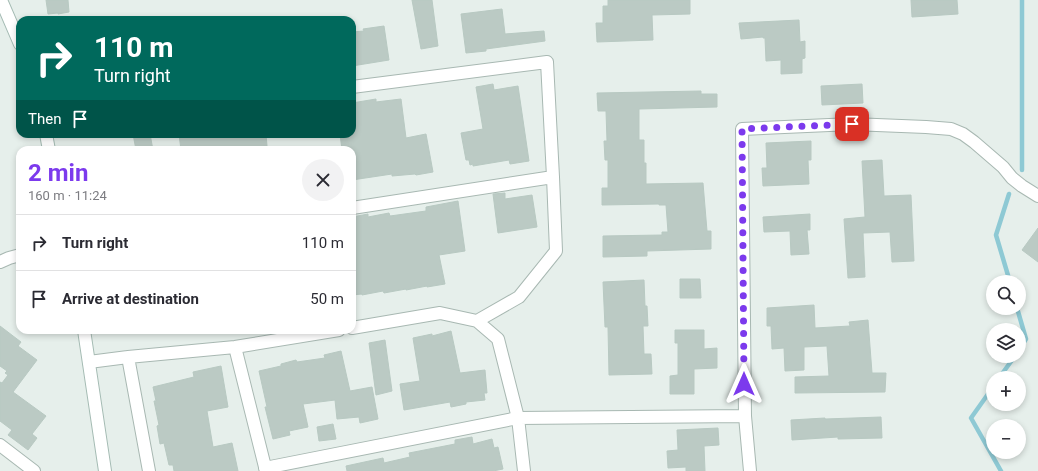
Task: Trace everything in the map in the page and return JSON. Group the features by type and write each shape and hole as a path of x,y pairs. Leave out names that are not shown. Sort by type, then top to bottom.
{"street":[{"path":"1,0 16,35"},
{"path":"356,86 547,62 556,251 519,297 477,321"},
{"path":"750,471 745,416 742,129 852,124 951,129 963,134 974,142 1003,167 1012,178 1038,196"},
{"path":"356,207 553,177"},
{"path":"0,262 16,256"},
{"path":"356,327 440,313 477,321 498,339 518,418 524,471"},
{"path":"85,334 105,471"},
{"path":"89,362 235,347 315,334"},
{"path":"235,347 265,470 518,418 745,416"},
{"path":"128,357 149,471"},
{"path":"0,445 34,471"}],"building":[{"path":"46,0 68,0 69,12 48,14"},
{"path":"412,0 432,0 438,46 421,49"},
{"path":"608,0 690,0 690,14 652,15 653,40 597,42 596,23 603,23 603,6 608,6"},
{"path":"911,0 957,0 958,14 912,17"},
{"path":"502,9 505,34 544,31 545,41 466,53 461,14"},
{"path":"799,20 800,42 805,41 805,58 802,59 802,73 781,74 781,60 766,61 765,38 741,39 739,23"},
{"path":"384,26 389,60 356,65 356,32 364,31 363,29"},
{"path":"493,84 494,90 518,86 529,161 510,164 509,160 473,166 473,164 470,165 469,160 466,160 461,133 483,129 476,87"},
{"path":"862,84 863,103 822,105 821,86"},
{"path":"701,91 701,94 717,94 717,107 639,109 639,140 644,140 646,184 703,183 707,231 711,231 711,249 647,251 647,256 603,257 603,236 662,235 662,232 668,232 666,205 602,205 602,188 608,188 608,160 605,160 604,141 607,141 606,111 598,111 597,93"},
{"path":"376,99 376,102 401,99 406,138 426,134 433,172 416,175 392,176 392,174 356,179 356,146 342,146 340,138 356,138 356,102"},
{"path":"134,138 151,138 152,146 135,146"},
{"path":"180,138 266,138 267,146 180,146"},
{"path":"811,141 811,160 808,160 809,184 763,186 762,168 767,168 766,143"},
{"path":"882,160 884,196 911,195 914,261 892,262 890,232 863,233 865,277 848,278 844,219 865,217 862,161"},
{"path":"505,193 505,199 532,195 537,227 498,233 493,194"},
{"path":"458,201 465,251 439,255 445,284 384,293 383,291 356,295 356,216 368,214 368,217 389,213 390,216 426,211 426,207"},
{"path":"810,214 810,230 807,230 809,254 791,255 790,231 764,232 763,217"},
{"path":"1038,228 1038,262 1022,250"},
{"path":"680,279 700,279 701,298 680,298"},
{"path":"644,280 645,306 647,306 648,326 643,326 644,354 651,354 652,374 609,375 608,327 605,327 603,282"},
{"path":"814,305 815,328 850,326 849,322 868,320 872,373 886,373 885,392 795,393 795,377 829,376 827,346 804,347 804,370 785,371 784,348 772,349 771,326 767,326 767,308"},
{"path":"0,326 21,342 18,346 37,360 13,392 46,416 32,434 37,438 28,450 8,435 12,430 0,421 0,382 2,383 8,375 5,373 7,371 0,366"},
{"path":"675,330 704,330 704,349 717,348 717,368 694,369 694,394 670,394 670,376 678,375 678,343 675,343"},
{"path":"451,331 460,373 485,370 487,393 484,393 485,400 466,402 466,404 451,407 450,402 404,410 400,384 420,381 413,338 432,334 432,336"},
{"path":"385,340 392,391 376,395 369,343"},
{"path":"341,351 350,391 372,387 378,419 360,423 359,417 337,419 335,400 303,404 308,427 289,431 290,435 273,439 265,407 267,407 259,371 281,366 281,364 296,360 297,362 325,358 324,355"},
{"path":"221,366 228,407 207,411 213,447 232,443 238,471 174,471 173,465 169,465 164,443 160,444 157,426 159,425 153,387 194,377 193,372"},
{"path":"881,417 882,438 838,439 838,437 792,440 791,420"},
{"path":"333,424 336,439 319,441 317,427"},
{"path":"718,428 719,445 704,446 705,471 686,471 686,467 668,468 667,451 678,450 677,430"},
{"path":"472,437 473,444 492,439 494,448 498,447 503,469 493,471 347,471 346,466 383,458 384,463 410,457 409,453 455,444 455,440"}],"waterway":[{"path":"1022,0 1022,170"},
{"path":"1008,275 996,235 1009,194"},
{"path":"1019,315 1021,323"},
{"path":"1004,371 1010,363"},
{"path":"986,397 971,418 1001,471"}],"route":[{"path":"744,384 742,129 852,124"}]}
